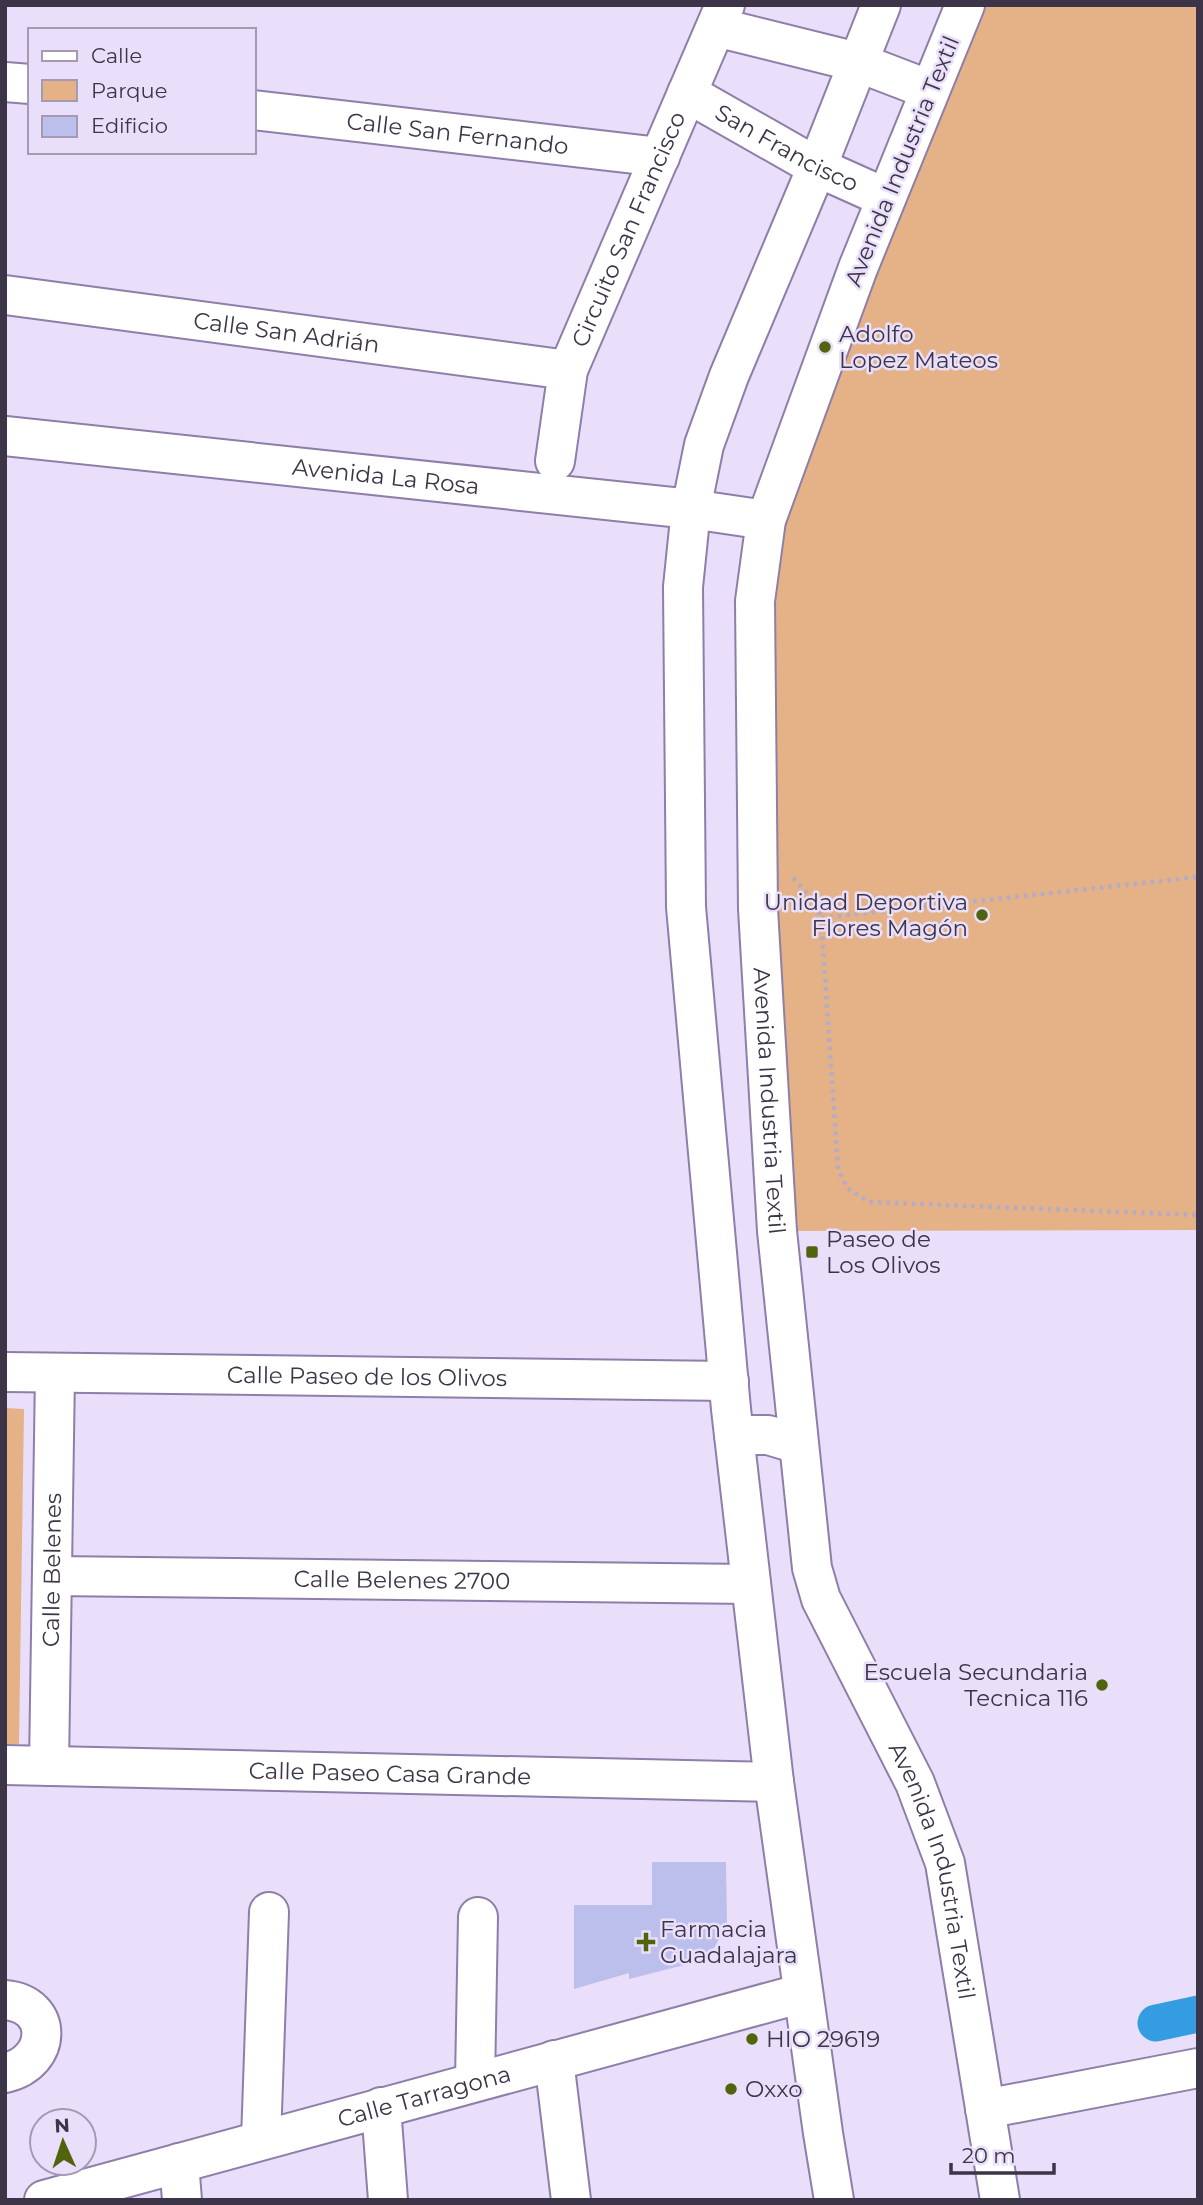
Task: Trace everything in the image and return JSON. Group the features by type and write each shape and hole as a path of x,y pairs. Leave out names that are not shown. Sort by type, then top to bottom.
{"street":[{"path":"834,2200 822,2133 774,1782 733,1434 686,907 683,587 691,509 704,446 729,376 817,167 881,5"},
{"name":"Avenida Industria Textil","path":"965,5 858,268 766,520 755,601 758,872 777,1231 812,1568 821,1599 915,1783 945,1863 1000,2200"},
{"path":"720,16 857,62 930,90"},
{"name":"Circuito San Francisco","path":"555,461 568,370 720,16"},
{"path":"5,82 28,84"},
{"name":"San Francisco","path":"687,93 817,167 886,198"},
{"name":"Calle San Fernando","path":"256,110 660,157"},
{"name":"Calle San Adrián","path":"5,295 568,370"},
{"name":"Avenida La Rosa","path":"5,436 691,509 766,520"},
{"name":"Calle Paseo de los Olivos","path":"5,1372 729,1381"},
{"name":"Calle Belenes","path":"49,1766 55,1373"},
{"path":"733,1434 768,1435 798,1444"},
{"name":"Calle Belenes 2700","path":"52,1576 751,1584"},
{"name":"Calle Paseo Casa Grande","path":"5,1765 774,1782"},
{"path":"261,2140 269,1912"},
{"path":"475,2081 478,1917"},
{"name":"Calle Tarragona","path":"44,2200 181,2181 261,2140 803,1993"},
{"path":"5,2000 23,2004 32,2011 41,2031 41,2043 28,2064 5,2073"},
{"path":"554,2060 571,2200"},
{"path":"985,2109 1198,2068"},
{"path":"381,2107 388,2200"}],"path":[{"path":"758,872 795,879 813,900 821,918 838,1169 847,1188 869,1202 1198,1215"},
{"path":"821,918 1198,877"}],"green space":[{"name":"Unidad Deportiva Flores Magón","path":"967,5 1198,5 1198,1230 777,1231 755,601"},
{"path":"5,1408 24,1409 19,1744 5,1744"}],"building":[{"name":"Farmacia Guadalajara","path":"652,1862 726,1862 727,1925 708,1959 629,1979 629,1973 574,1989 574,1905 652,1905"}],"waterway":[{"path":"1156,2023 1198,2014"}],"place":[{"name":"Adolfo Lopez Mateos","path":"825,347"},
{"name":"Unidad Deportiva Flores Magón","path":"982,915"},
{"name":"Paseo de Los Olivos","path":"812,1252"},
{"name":"Escuela Secundaria Tecnica 116","path":"1102,1685"},
{"name":"Farmacia Guadalajara","path":"646,1942"},
{"name":"HIO 29619","path":"752,2039"},
{"name":"Oxxo","path":"731,2089"}]}
